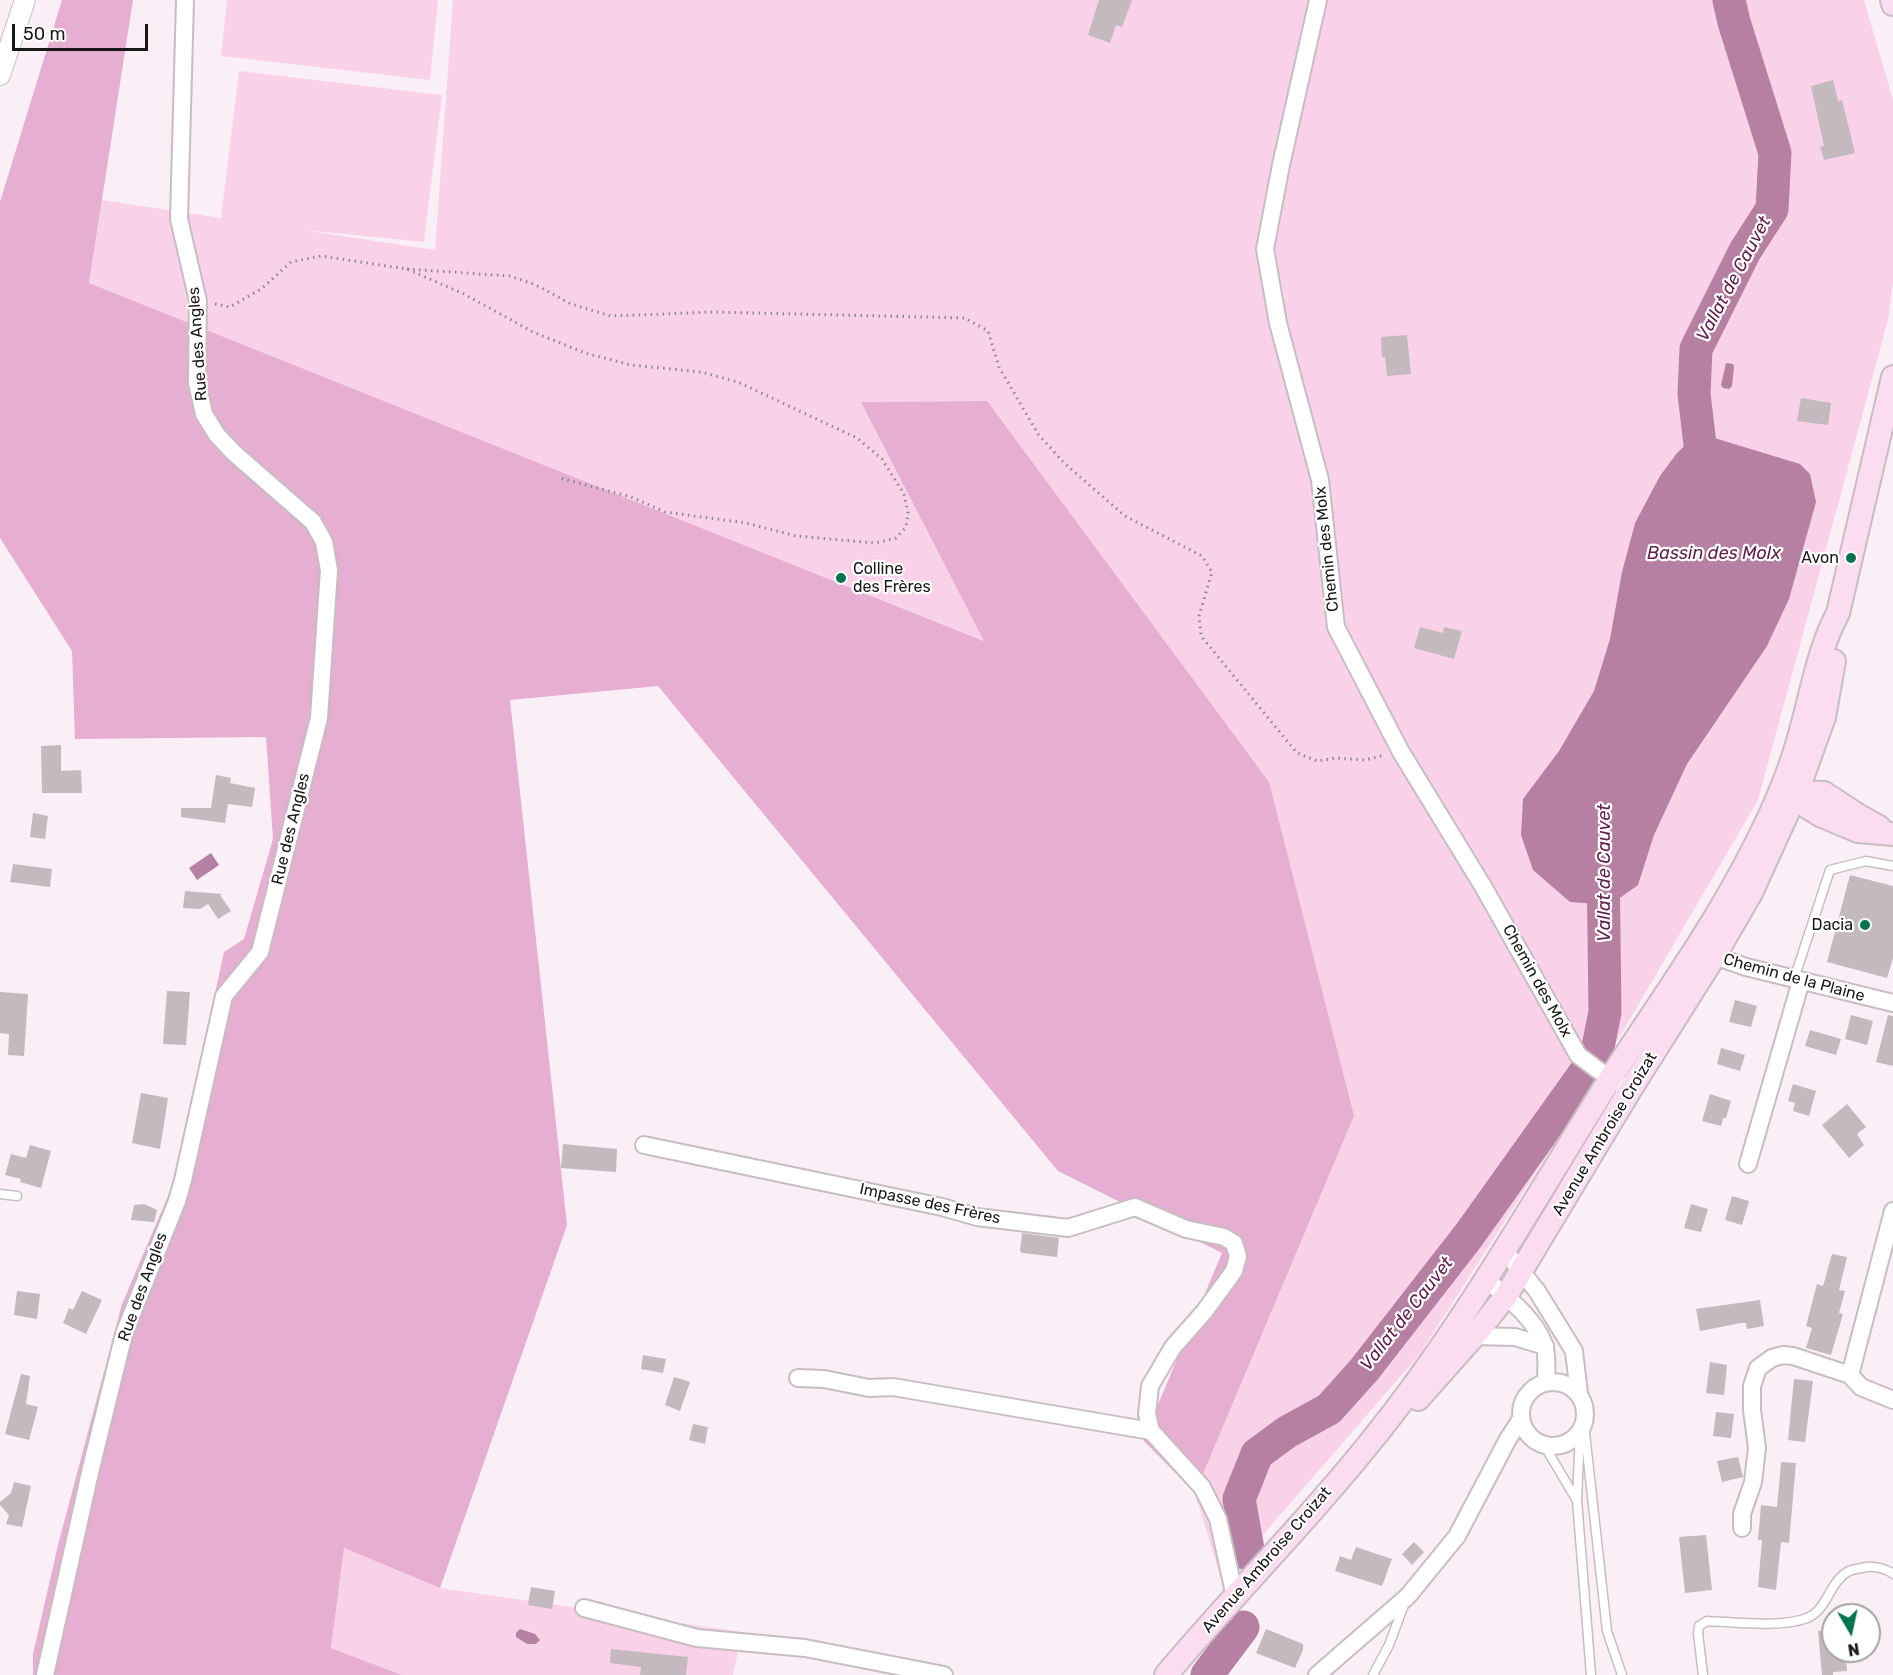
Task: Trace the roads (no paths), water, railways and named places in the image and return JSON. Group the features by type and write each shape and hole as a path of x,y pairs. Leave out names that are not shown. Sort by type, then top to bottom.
{"main road":[{"name":"Avenue Ambroise Croizat","path":"1166,1675 1368,1445 1487,1280 1606,1075 1706,953 1751,893 1791,789 1824,717 1839,632 1838,613 1893,377"},
{"path":"1791,789 1807,807 1820,815 1858,831 1892,834"},
{"name":"Avenue Ambroise Croizat","path":"1368,1445 1423,1395 1506,1296 1522,1271 1606,1075"}],"street":[{"path":"0,75 25,0"},
{"name":"Rue des Angles","path":"45,1675 91,1468 124,1334 180,1190 225,996 260,952 319,718 329,570 324,542 313,522 234,453 217,435 204,414 197,383 198,301 179,219 185,0"},
{"name":"Chemin des Molx","path":"1318,0 1281,165 1265,249 1278,323 1320,480 1336,627 1401,752 1484,888 1578,1055 1606,1075"},
{"name":"Chemin de la Plaine","path":"1706,953 1797,980 1893,1004"},
{"path":"1748,1164 1797,980"},
{"name":"Impasse des Frères","path":"644,1145 942,1207 977,1217 1068,1228 1135,1207 1186,1229 1224,1237 1234,1243 1238,1256 1234,1271 1173,1347 1150,1386 1147,1414 1151,1431"},
{"path":"1850,1375 1893,1211"},
{"path":"1505,1251 1522,1271 1574,1351 1579,1394 1584,1403 1585,1413 1582,1428 1573,1440 1564,1445 1554,1446 1544,1445 1529,1435 1521,1419"},
{"path":"1487,1280 1534,1324 1545,1346 1546,1383"},
{"path":"1474,1336 1515,1337 1545,1346"},
{"path":"1742,1528 1742,1514 1753,1482 1757,1448 1752,1386 1758,1368 1772,1358 1783,1355 1793,1356 1850,1375 1862,1387 1893,1400"},
{"path":"798,1378 824,1379 869,1388 893,1387 1151,1431 1202,1487 1218,1520 1235,1597"},
{"path":"1317,1675 1407,1596 1457,1536 1508,1439 1521,1419 1524,1401 1529,1392 1546,1383 1564,1384 1579,1394"},
{"path":"584,1608 697,1638 805,1648 944,1675"}],"lane":[{"path":"1797,980 1830,870 1866,861 1893,866"},
{"path":"0,1194 17,1196"},
{"path":"1582,1428 1577,1500 1591,1675"},
{"path":"1582,1428 1607,1630 1622,1675"},
{"path":"1544,1445 1577,1500"},
{"path":"1702,1675 1698,1633 1699,1626 1707,1621 1795,1623 1811,1617 1820,1610 1838,1580 1850,1571 1871,1566 1889,1570 1893,1574"},
{"path":"1373,1675 1389,1645 1407,1596"}],"water":[{"path":"1726,363 1733,364 1734,367 1732,386 1729,389 1721,385"},
{"name":"Bassin des Molx","path":"1698,433 1800,464 1810,474 1816,502 1789,599 1767,646 1687,764 1654,835 1638,885 1610,905 1570,902 1533,870 1521,835 1523,799 1559,751 1594,691 1610,639 1622,572 1635,523 1660,476 1677,453"},
{"path":"211,853 219,865 197,880 189,868"},
{"path":"520,1629 535,1634 540,1640 536,1644 527,1644 516,1637"}],"waterway":[{"name":"Vallat de Cauvet","path":"1704,478 1694,394 1696,349 1745,251 1772,209 1775,153 1729,0"},
{"name":"Vallat de Cauvet","path":"1249,1555 1239,1499 1257,1454 1287,1432 1329,1409 1364,1370 1469,1235 1596,1057 1605,1012 1603,859"},
{"name":"Vallat de Cauvet","path":"1207,1675 1243,1627"}],"place":[{"name":"Avon","path":"1851,558"},
{"name":"Colline des Frères","path":"841,578"},
{"name":"Dacia","path":"1865,925"}]}
